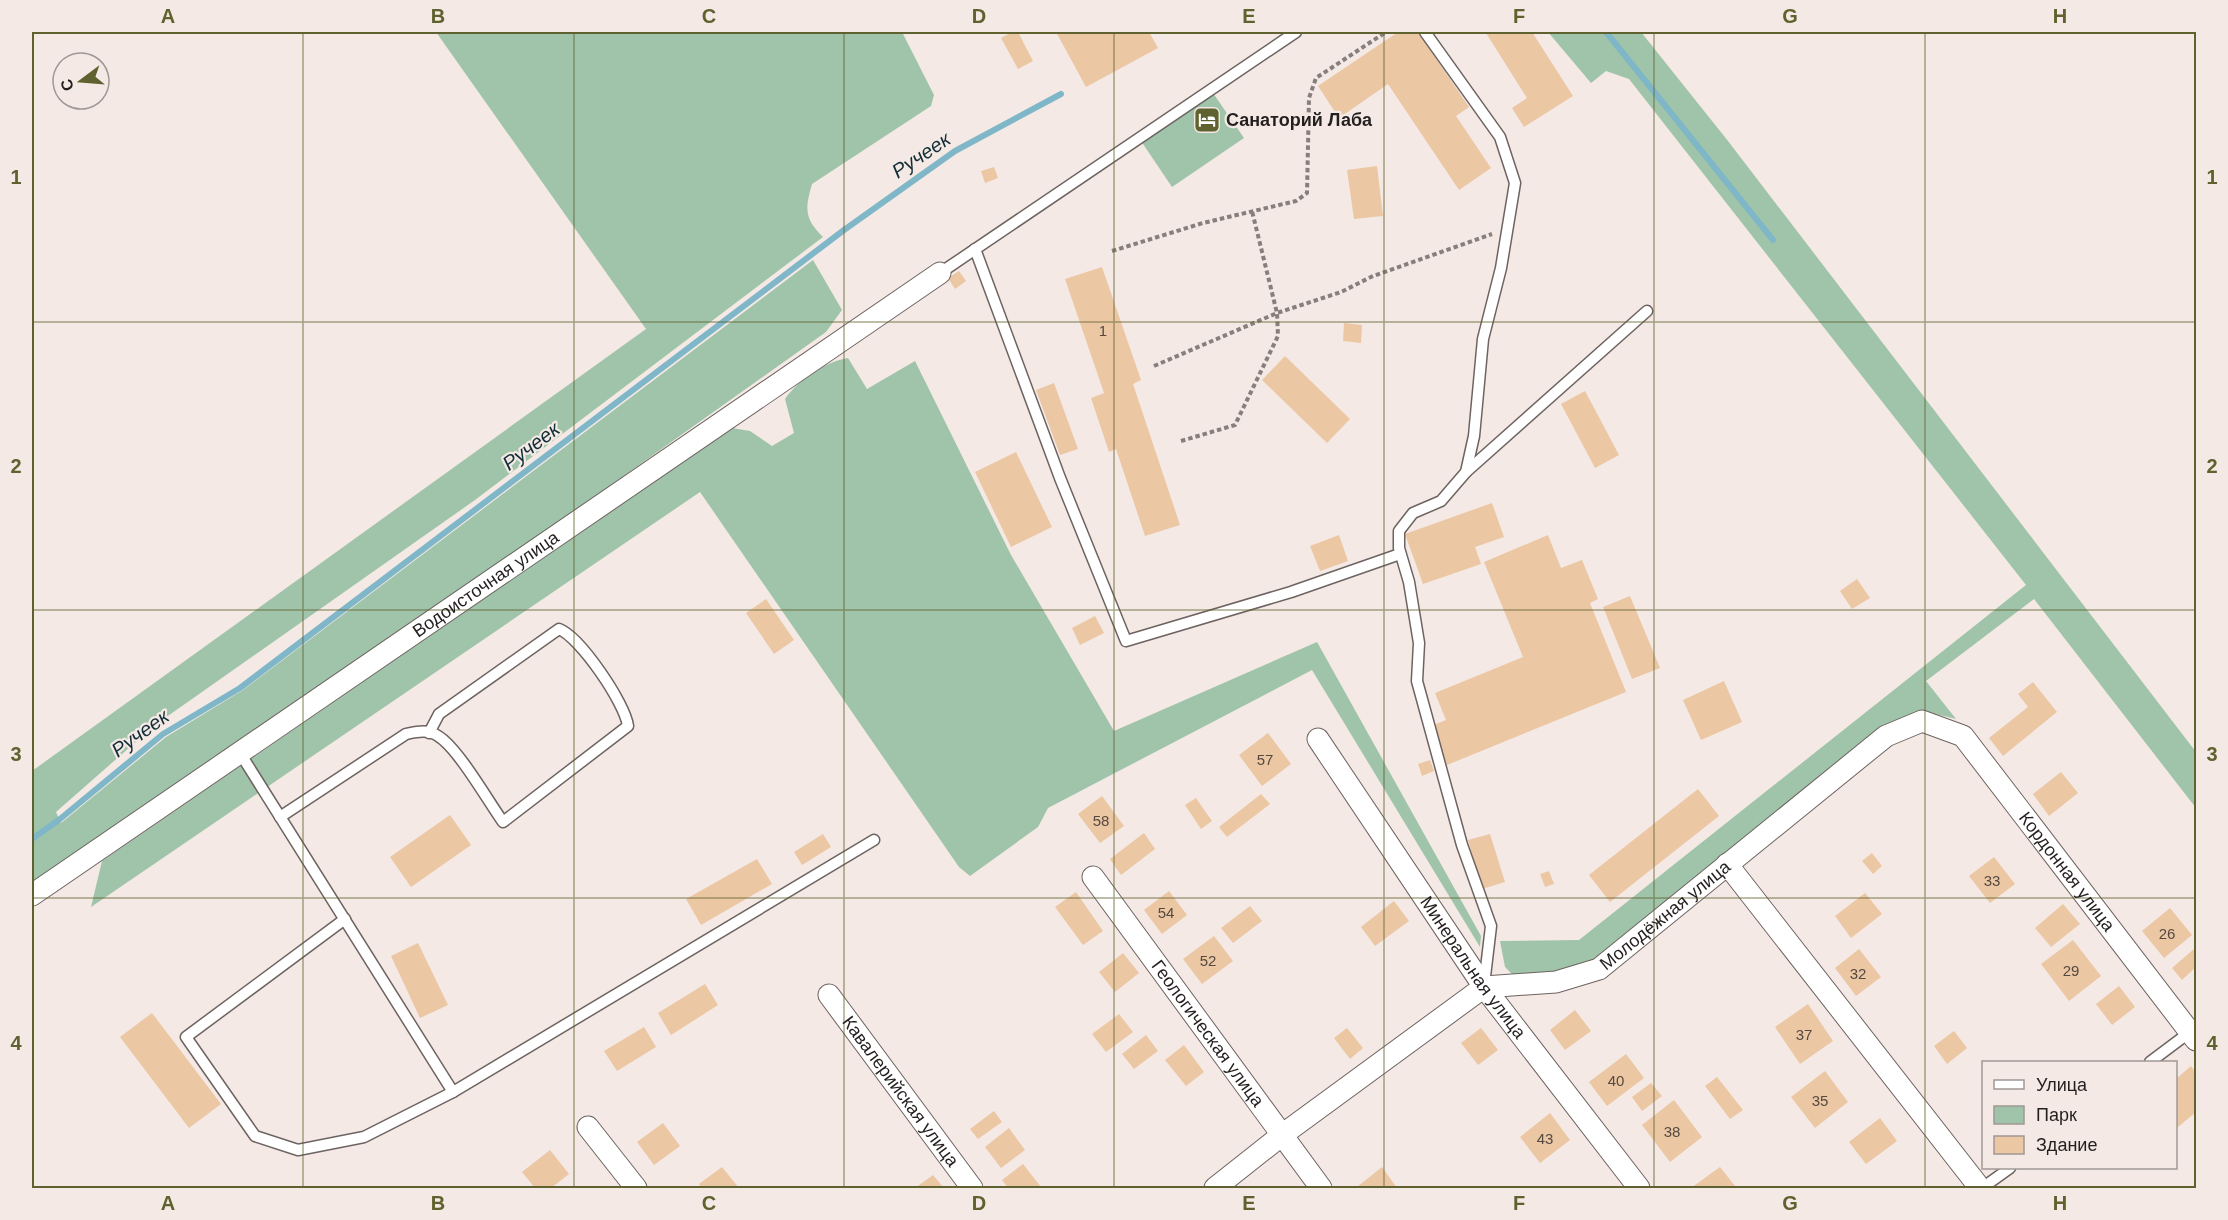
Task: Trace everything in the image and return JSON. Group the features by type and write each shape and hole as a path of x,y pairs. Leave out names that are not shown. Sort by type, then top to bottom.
{"street":[{"name":"Водоисточная улица","path":"32,895 940,273"},
{"name":"Молодёжная улица","path":"1484,987 1556,982 1599,969 1886,736 1922,721"},
{"name":"Кордонная улица","path":"1922,721 1963,736 2193,1036"},
{"name":"Минеральная улица","path":"1318,739 1484,987 1639,1188"},
{"path":"1726,864 1981,1188"},
{"name":"Геологическая улица","path":"1093,876 1321,1188"},
{"path":"1215,1188 1282,1135 1484,987"},
{"name":"Кавалерийская улица","path":"829,995 972,1188"},
{"path":"588,1127 636,1188"}],"lane":[{"path":"940,273 1296,32"},
{"path":"1425,32 1500,137 1515,183 1501,268 1483,339 1473,436 1466,472"},
{"path":"975,249 1060,478 1126,641 1291,592 1400,554"},
{"path":"1484,987 1491,926 1462,846 1419,692 1417,681 1419,644 1409,582 1400,554 1399,531 1413,513 1441,501 1466,472 1647,311"},
{"path":"280,817 406,734 429,733 438,735 452,750 504,822 628,726 627,714 603,677 568,632 559,629 439,714 429,733"},
{"path":"240,753 453,1092"},
{"path":"345,919 186,1037 255,1136 298,1150 364,1137 453,1092 874,840"},
{"path":"2152,1061 2193,1036"},
{"path":"1981,1188 2007,1169"}],"path":[{"path":"1112,251 1251,211 1296,201 1307,193 1309,98 1316,78 1386,32"},
{"path":"1181,441 1235,425 1278,336 1277,313 1251,211"},
{"path":"1154,366 1277,313 1341,292 1373,276 1507,229"}],"green space":[{"path":"436,32 902,32 934,95 931,106 812,184 807,207 809,218 823,237 475,500 155,725 56,812 61,823 166,737 243,690 813,260 842,310 826,332 587,502 32,885 32,771 646,329"},
{"path":"1548,32 1641,32 1728,141 2196,752 2196,808 2034,599 1926,681 1956,719 1933,714 1916,714 1907,716 1879,732 1594,961 1556,974 1518,980 1505,967 1500,941 1579,940 2026,585 1629,79 1606,71 1591,83"},
{"path":"1213,93 1244,138 1172,187 1141,141"},
{"path":"848,358 867,389 915,361 1011,555 1114,731 1317,642 1481,936 1480,947 1312,670 1048,808 1038,827 970,876 959,867 700,492 91,907 102,861 732,428 750,431 772,446 794,433 785,399 813,372 830,363"}],"building":[{"path":"1012,32 1018,32 1033,61 1018,69 1001,38"},
{"path":"1056,32 1149,32 1158,48 1086,87"},
{"path":"1398,32 1418,32 1469,107 1456,116 1491,168 1459,190 1388,84 1339,118 1318,86"},
{"path":"1532,32 1573,96 1524,127 1512,108 1527,98 1486,33"},
{"path":"1377,166 1383,216 1354,219 1347,170"},
{"path":"994,167 998,178 985,183 981,171"},
{"path":"1102,267 1141,380 1133,384 1180,525 1145,536 1116,449 1109,452 1091,398 1104,393 1065,279"},
{"path":"959,271 966,281 955,289 948,278"},
{"path":"1344,323 1362,325 1361,343 1343,341"},
{"path":"1285,356 1350,419 1327,443 1262,380"},
{"path":"1054,383 1078,449 1060,455 1036,390"},
{"path":"1585,391 1619,455 1595,468 1561,404"},
{"path":"1016,452 1052,527 1011,547 975,472"},
{"path":"1492,503 1504,537 1475,547 1481,564 1423,584 1405,534"},
{"path":"1339,535 1348,561 1320,571 1310,546"},
{"path":"1548,535 1561,568 1582,560 1598,599 1590,603 1626,692 1447,765 1431,726 1446,720 1435,693 1523,657 1484,562"},
{"path":"1857,579 1870,598 1852,609 1840,591"},
{"path":"1630,596 1660,668 1632,679 1603,607"},
{"path":"766,599 794,640 774,654 746,613"},
{"path":"1095,616 1104,633 1080,645 1072,628"},
{"path":"1724,681 1742,722 1701,740 1683,700"},
{"path":"2033,682 2057,712 2003,756 1989,738 2028,707 2018,694"},
{"path":"1268,733 1291,764 1262,786 1239,755"},
{"path":"1430,760 1434,771 1422,776 1418,764"},
{"path":"2061,772 2078,793 2049,816 2033,794"},
{"path":"1698,789 1719,816 1610,902 1589,875"},
{"path":"1261,794 1270,804 1227,837 1219,827"},
{"path":"1102,796 1124,826 1100,843 1078,814"},
{"path":"1196,798 1212,821 1201,829 1185,805"},
{"path":"450,815 471,845 411,887 390,857"},
{"path":"1144,833 1155,849 1121,875 1110,859"},
{"path":"823,834 831,847 802,865 794,852"},
{"path":"1490,834 1505,882 1482,889 1468,840"},
{"path":"1872,853 1882,866 1873,874 1862,861"},
{"path":"1994,857 2015,884 1990,903 1969,876"},
{"path":"757,859 772,884 701,925 686,899"},
{"path":"1549,871 1554,884 1545,887 1540,874"},
{"path":"1169,891 1187,915 1162,934 1144,910"},
{"path":"1076,892 1103,931 1083,945 1055,907"},
{"path":"1865,893 1882,914 1851,938 1835,916"},
{"path":"1394,901 1409,921 1375,946 1361,927"},
{"path":"2063,904 2080,924 2051,947 2035,928"},
{"path":"1250,906 1262,921 1233,943 1221,928"},
{"path":"2170,908 2192,935 2164,958 2142,931"},
{"path":"1214,936 1233,961 1202,984 1183,959"},
{"path":"2073,940 2101,976 2069,1001 2041,964"},
{"path":"418,943 448,1005 420,1018 391,956"},
{"path":"2195,948 2196,967 2182,980 2172,968"},
{"path":"1859,949 1881,977 1856,996 1835,968"},
{"path":"1123,953 1139,973 1115,992 1099,972"},
{"path":"705,984 718,1005 671,1035 658,1013"},
{"path":"2119,986 2135,1007 2112,1025 2096,1004"},
{"path":"1808,1004 1833,1041 1800,1064 1775,1027"},
{"path":"1575,1010 1591,1031 1565,1050 1550,1030"},
{"path":"152,1013 221,1104 189,1128 120,1037"},
{"path":"1119,1014 1133,1032 1106,1052 1092,1034"},
{"path":"644,1027 656,1047 617,1071 604,1051"},
{"path":"1347,1028 1363,1048 1350,1059 1334,1038"},
{"path":"1481,1028 1498,1050 1478,1065 1461,1043"},
{"path":"1954,1031 1967,1048 1947,1064 1934,1046"},
{"path":"1146,1035 1158,1051 1134,1069 1122,1054"},
{"path":"1184,1045 1204,1072 1186,1086 1165,1060"},
{"path":"1626,1054 1644,1078 1607,1106 1589,1082"},
{"path":"2191,1066 2196,1073 2196,1112 2178,1127 2177,1126 2177,1078"},
{"path":"1825,1071 1848,1102 1815,1128 1791,1097"},
{"path":"1717,1077 1743,1110 1730,1119 1705,1086"},
{"path":"1651,1083 1662,1096 1642,1111 1632,1097"},
{"path":"1674,1100 1702,1137 1670,1162 1642,1125"},
{"path":"994,1111 1002,1122 978,1139 970,1129"},
{"path":"1550,1113 1570,1140 1540,1163 1520,1137"},
{"path":"1880,1118 1897,1141 1866,1164 1849,1142"},
{"path":"663,1123 680,1146 654,1165 637,1142"},
{"path":"1009,1128 1025,1150 1001,1168 985,1147"},
{"path":"550,1150 569,1174 551,1188 535,1188 522,1172"},
{"path":"1023,1164 1041,1187 1008,1188 1002,1180"},
{"path":"722,1167 739,1188 702,1188 699,1184"},
{"path":"1382,1167 1397,1188 1357,1187"},
{"path":"1720,1167 1735,1186 1691,1188"},
{"path":"933,1175 944,1188 915,1188"}],"waterway":[{"path":"1606,32 1773,240"},
{"name":"Ручеек","path":"32,839 60,819 163,734 240,688 844,230 955,151 1061,94"}],"place":[{"name":"Санаторий Лаба","path":"1207,120"}]}
